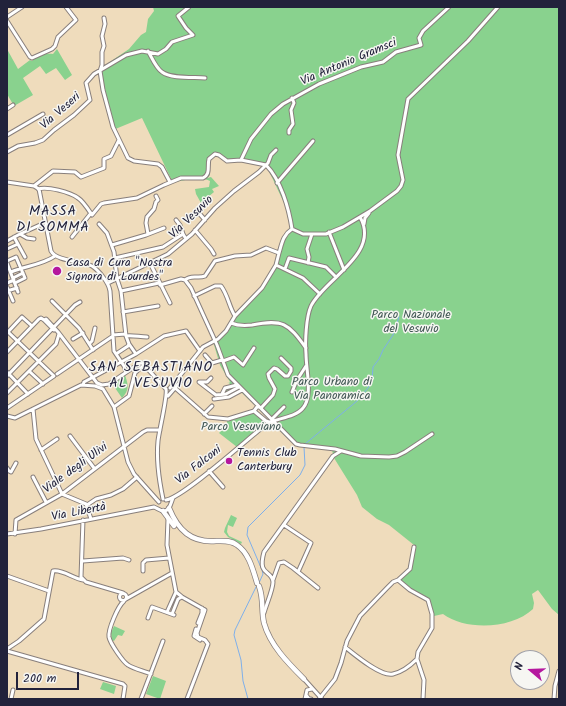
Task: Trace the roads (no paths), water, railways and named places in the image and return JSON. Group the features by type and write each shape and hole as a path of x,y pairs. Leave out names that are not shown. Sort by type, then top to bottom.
{"main road":[{"path":"169,507 177,526 188,535 207,541 229,541 238,545 245,553 263,599 263,615 265,624 279,652 304,679"},
{"path":"161,510 174,526 193,541 205,544 229,544 245,553"}],"street":[{"path":"7,17 22,7"},
{"path":"7,21 32,58 55,46 58,37 76,20 66,7"},
{"name":"Via Veseri","path":"7,152 18,146 41,141 74,115 90,100 86,83 94,74 126,55 138,51 148,51 158,54 166,49 172,42 193,35 178,16 190,7"},
{"path":"441,7 443,12"},
{"name":"Via Antonio Gramsci","path":"241,160 251,139 276,109 292,98 319,84 361,67 383,62 396,52 421,45 420,36 449,7"},
{"path":"292,229 303,234 326,234 360,218 397,191 403,180 398,155 408,100 468,41 498,7"},
{"path":"104,18 102,36 104,46 100,71 103,90 113,127 128,158 134,161 158,164 161,166 170,182"},
{"path":"148,51 160,71 169,76 205,78"},
{"path":"289,133 289,130 293,124 291,110 294,103 292,98"},
{"path":"7,109 13,105"},
{"path":"7,135 43,114"},
{"path":"34,186 53,171 75,172 81,177 104,168 104,159 111,156 119,140"},
{"path":"277,183 312,141"},
{"name":"Via Vesuvio","path":"108,283 168,254 195,230 234,191 260,171 276,150"},
{"path":"72,237 91,214 104,203 141,197 170,182 185,178 206,177 209,159 215,154 227,161 241,160 266,165 272,171 287,203 292,229"},
{"path":"258,163 260,171"},
{"path":"7,182 34,186 38,189 51,251 55,256 93,267 108,283 110,291 114,351 122,362 130,369"},
{"path":"38,189 56,190 79,198 91,214"},
{"path":"148,234 147,220 149,214 155,208 158,200 156,196"},
{"path":"273,419 296,413 305,405 308,397 306,348 309,310 313,301 353,260 363,244 363,225 365,218 370,211"},
{"path":"198,212 205,220"},
{"path":"360,218 363,225"},
{"path":"7,241 40,226 45,220"},
{"path":"176,220 186,238"},
{"path":"100,224 108,233 112,245 117,279 121,291 125,335 136,354"},
{"path":"40,226 44,230 47,230"},
{"path":"112,245 164,228"},
{"path":"154,507 166,511 169,507 164,499 158,473 158,442 168,388 179,377 203,347 215,341 226,331 235,316 262,288 276,265 283,239 287,232 292,229"},
{"path":"195,230 214,254"},
{"path":"329,232 344,270"},
{"path":"20,234 27,238 34,239"},
{"path":"115,258 163,247 183,234"},
{"path":"308,263 310,257 307,253 307,249 312,234"},
{"path":"14,237 24,253 25,258"},
{"path":"7,249 18,244"},
{"path":"121,291 181,279 185,280 191,276 205,276 215,261 235,256 251,255 266,248 279,253"},
{"path":"18,292 7,262 24,253"},
{"path":"7,283 20,268 38,264 55,256"},
{"path":"7,276 25,279 16,257"},
{"path":"285,269 289,258 300,262 326,267 336,277"},
{"path":"150,263 170,303"},
{"path":"276,265 303,278 320,294"},
{"path":"13,277 23,273"},
{"path":"185,280 215,341 228,375 239,388 273,419 296,444 335,449 365,457 382,458 398,456 432,434"},
{"path":"194,296 215,286 221,286 229,299 230,308 235,316"},
{"path":"7,287 13,301"},
{"path":"8,291 17,288"},
{"path":"52,301 79,328 94,350"},
{"path":"28,394 8,374 75,305 80,302"},
{"path":"123,312 158,306"},
{"path":"32,326 22,317 7,332 38,362 56,375"},
{"path":"7,352 39,319 41,318 54,328 79,359 96,384 103,388 114,407 128,462 137,477 158,503 161,510"},
{"path":"231,323 242,326 264,322 282,323 295,333 306,348"},
{"path":"90,343 92,342 95,328"},
{"path":"7,416 16,418 82,385 84,382 136,354 164,336 186,331 200,351"},
{"path":"86,338 94,332"},
{"path":"73,340 83,333"},
{"path":"56,344 59,334"},
{"path":"7,408 113,336 131,335 135,337 147,337"},
{"path":"7,393 56,344 62,342 67,344"},
{"path":"116,354 129,344"},
{"path":"205,355 212,362 222,361 234,357 243,365 254,348"},
{"path":"103,388 141,363 168,388 174,388 208,417 228,419 254,411 256,407 260,407 273,395 275,389 268,374 271,370 274,368 277,369 285,376 288,376 292,371 281,358"},
{"path":"122,362 126,372"},
{"path":"114,407 129,396 135,374 144,365"},
{"path":"292,392 297,380 306,366"},
{"path":"29,371 43,384"},
{"path":"167,397 180,381 179,377"},
{"path":"211,378 207,382 199,382 216,395 226,394 239,388"},
{"path":"207,382 210,390"},
{"path":"226,382 230,386 239,388"},
{"path":"82,385 109,384"},
{"path":"222,394 225,388 230,386"},
{"path":"214,399 229,397 239,388"},
{"path":"204,414 212,406"},
{"path":"273,419 284,407"},
{"path":"33,409 36,439 62,494 86,506 91,519"},
{"path":"254,411 263,419 278,425"},
{"path":"260,416 263,416 266,413"},
{"path":"263,419 266,413"},
{"name":"Via Falconi","path":"169,507 173,498 273,419"},
{"name":"Viale degli Ulivi","path":"15,534 16,520 62,494 94,468 146,431 160,430"},
{"path":"70,436 94,468"},
{"path":"41,450 57,439"},
{"path":"273,580 264,570 261,563 264,552 333,456 335,449"},
{"path":"333,456 341,451"},
{"path":"7,468 10,472 16,463"},
{"path":"209,471 223,487"},
{"path":"33,477 46,502"},
{"path":"86,506 96,499 111,495 123,489 137,477"},
{"name":"Via Falconi","path":"158,503 164,499 173,498"},
{"name":"Via Libertà","path":"7,534 15,534 154,507 158,503"},
{"path":"167,612 176,592 167,545 168,518"},
{"path":"83,520 83,561 81,575 83,580"},
{"path":"284,525 311,543 298,572"},
{"path":"167,532 170,527 174,526"},
{"path":"304,679 320,698 335,678 350,633 364,610 393,582 398,580 410,569 414,547"},
{"path":"83,561 123,558 130,560"},
{"path":"143,571 143,563 146,560 169,558"},
{"path":"263,615 273,580 281,562 284,562 318,588"},
{"path":"7,650 44,619 52,574 55,570 86,582 133,596"},
{"path":"123,599 133,596 172,573"},
{"path":"7,576 49,591"},
{"path":"398,580 410,590 428,600 432,614 432,628 418,652 418,659 424,680 423,699"},
{"path":"115,591 123,599"},
{"path":"176,592 205,610 197,635 208,644 187,699"},
{"path":"124,594 109,632 109,638 126,664 151,674"},
{"path":"123,599 124,594"},
{"path":"148,618 152,607 173,614 176,602 182,597"},
{"path":"173,600 173,602 176,602"},
{"path":"142,699 163,641"},
{"path":"345,647 365,662 388,674 393,674 402,670 418,659"},
{"path":"7,650 123,684 125,686 122,699"},
{"path":"554,699 555,686 559,671"},
{"path":"304,679 306,693 305,699"},
{"path":"306,693 308,689 312,689"},
{"path":"11,699 14,690"},
{"path":"306,693 307,697 312,699 316,696 316,693"}],"waterway":[{"path":"305,444 357,401 368,388 372,379 373,367 393,335 399,317"},
{"path":"259,583 263,574 247,535 248,527 300,475 305,465 304,447"},
{"path":"248,699 243,681 241,660 234,635 257,585"}],"place":[{"name":"Casa di Cura \"Nostra Signora di Lourdes\"","path":"57,271"},
{"name":"Tennis Club Canterbury","path":"229,461"}],"district":[{"name":"MASSA DI SOMMA","path":"53,222"},
{"name":"SAN SEBASTIANO AL VESUVIO","path":"151,378"}],"park label":[{"name":"Parco Nazionale del Vesuvio","path":"411,323"},
{"name":"Parco Urbano di Via Panoramica","path":"332,390"},
{"name":"Parco Vesuviano","path":"241,428"}]}
